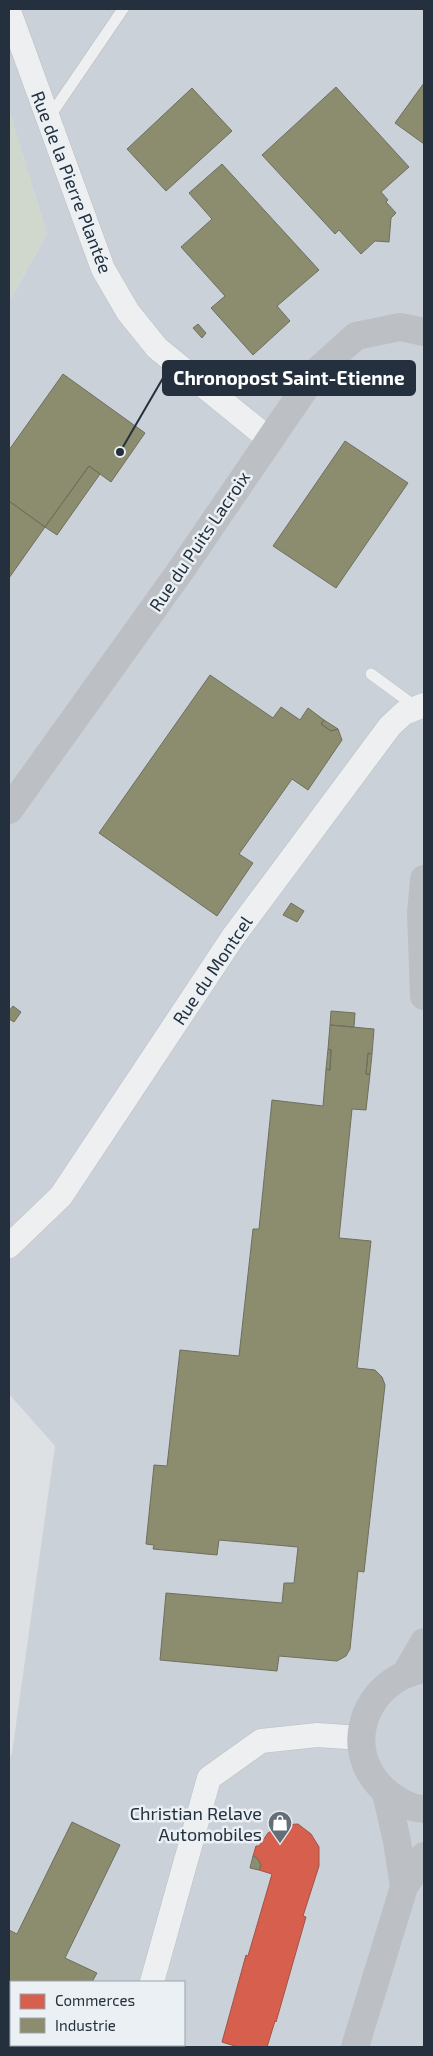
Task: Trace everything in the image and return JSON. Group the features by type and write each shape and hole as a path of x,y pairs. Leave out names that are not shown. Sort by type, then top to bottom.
{"street":[{"name":"Rue de la Pierre Plantée","path":"9,10 102,269 128,312 157,348 269,439"},
{"name":"Rue du Puits Lacroix","path":"9,810 181,570 316,372 356,336 400,327 424,332"},
{"name":"Rue du Montcel","path":"9,1246 61,1196 233,937 390,726 404,713 420,706"},
{"path":"424,879 421,913 424,996"},
{"path":"424,1642 415,1671 388,1684 374,1699 364,1717 361,1738 364,1758 369,1771 386,1793 402,1803 424,1809"},
{"path":"152,1981 208,1778 261,1740 318,1735 361,1738"},
{"path":"386,1793 398,1841 404,1887"},
{"path":"355,2047 404,1887 424,1856"}],"lane":[{"path":"48,119 123,9"},
{"path":"371,674 420,706"}],"shaded area":[{"path":"9,9 424,9 424,2047 9,2047 9,1760 12,1753 55,1446 9,1394 9,302 47,234 9,111"},
{"path":"9,111 47,234 9,302"}],"building: Commerces":[{"path":"298,1824 311,1834 319,1847 319,1866 303,1916 306,1917 267,2047 238,2047 222,2042 246,1955 248,1956 272,1874 259,1870 261,1865 257,1858 253,1856 256,1846 259,1846 268,1833 281,1825"}],"building: Industrie":[{"path":"424,83 424,144 395,123"},
{"path":"336,87 409,167 381,192 388,200 386,202 396,213 391,218 389,242 375,241 361,254 339,230 335,234 262,155"},
{"path":"192,88 232,131 166,191 127,149"},
{"path":"222,164 319,270 277,306 290,321 253,355 211,308 225,296 181,247 212,219 189,193"},
{"path":"198,324 206,333 202,338 193,328"},
{"path":"63,374 145,433 111,482 89,466 45,527 9,501 9,450"},
{"path":"345,441 408,483 336,588 273,546"},
{"path":"89,466 100,474 57,535 45,527"},
{"path":"9,501 45,527 9,578"},
{"path":"210,675 273,718 281,707 300,720 308,708 324,720 321,724 331,731 338,729 342,740 308,790 292,779 239,854 253,863 217,916 99,833"},
{"path":"324,720 338,729 331,731 321,724"},
{"path":"291,903 304,911 297,922 283,915"},
{"path":"13,1006 21,1012 14,1022 9,1019 9,1011"},
{"path":"331,1011 355,1013 354,1027 330,1025"},
{"path":"330,1025 374,1029 372,1054 368,1053 366,1074 370,1074 366,1110 352,1109 339,1238 371,1241 357,1368 375,1370 382,1377 385,1385 364,1572 358,1571 350,1649 346,1656 337,1661 279,1656 277,1671 160,1660 166,1593 282,1603 284,1583 294,1583 298,1547 219,1540 217,1555 153,1549 154,1545 146,1544 154,1465 167,1466 180,1350 239,1356 253,1229 259,1229 272,1100 323,1106 326,1069 330,1070 331,1050 328,1049"},
{"path":"328,1049 331,1050 330,1070 326,1069"},
{"path":"368,1053 372,1054 370,1074 366,1074"},
{"path":"72,1822 120,1845 65,1958 97,1973 93,1981 10,1981 9,2003 9,1930 17,1934"},
{"path":"253,1856 257,1858 261,1865 259,1870 250,1868"}],"place":[{"name":"Chronopost Saint-Etienne","path":"120,452"},
{"name":"Christian Relave Automobiles","path":"280,1844"}]}
